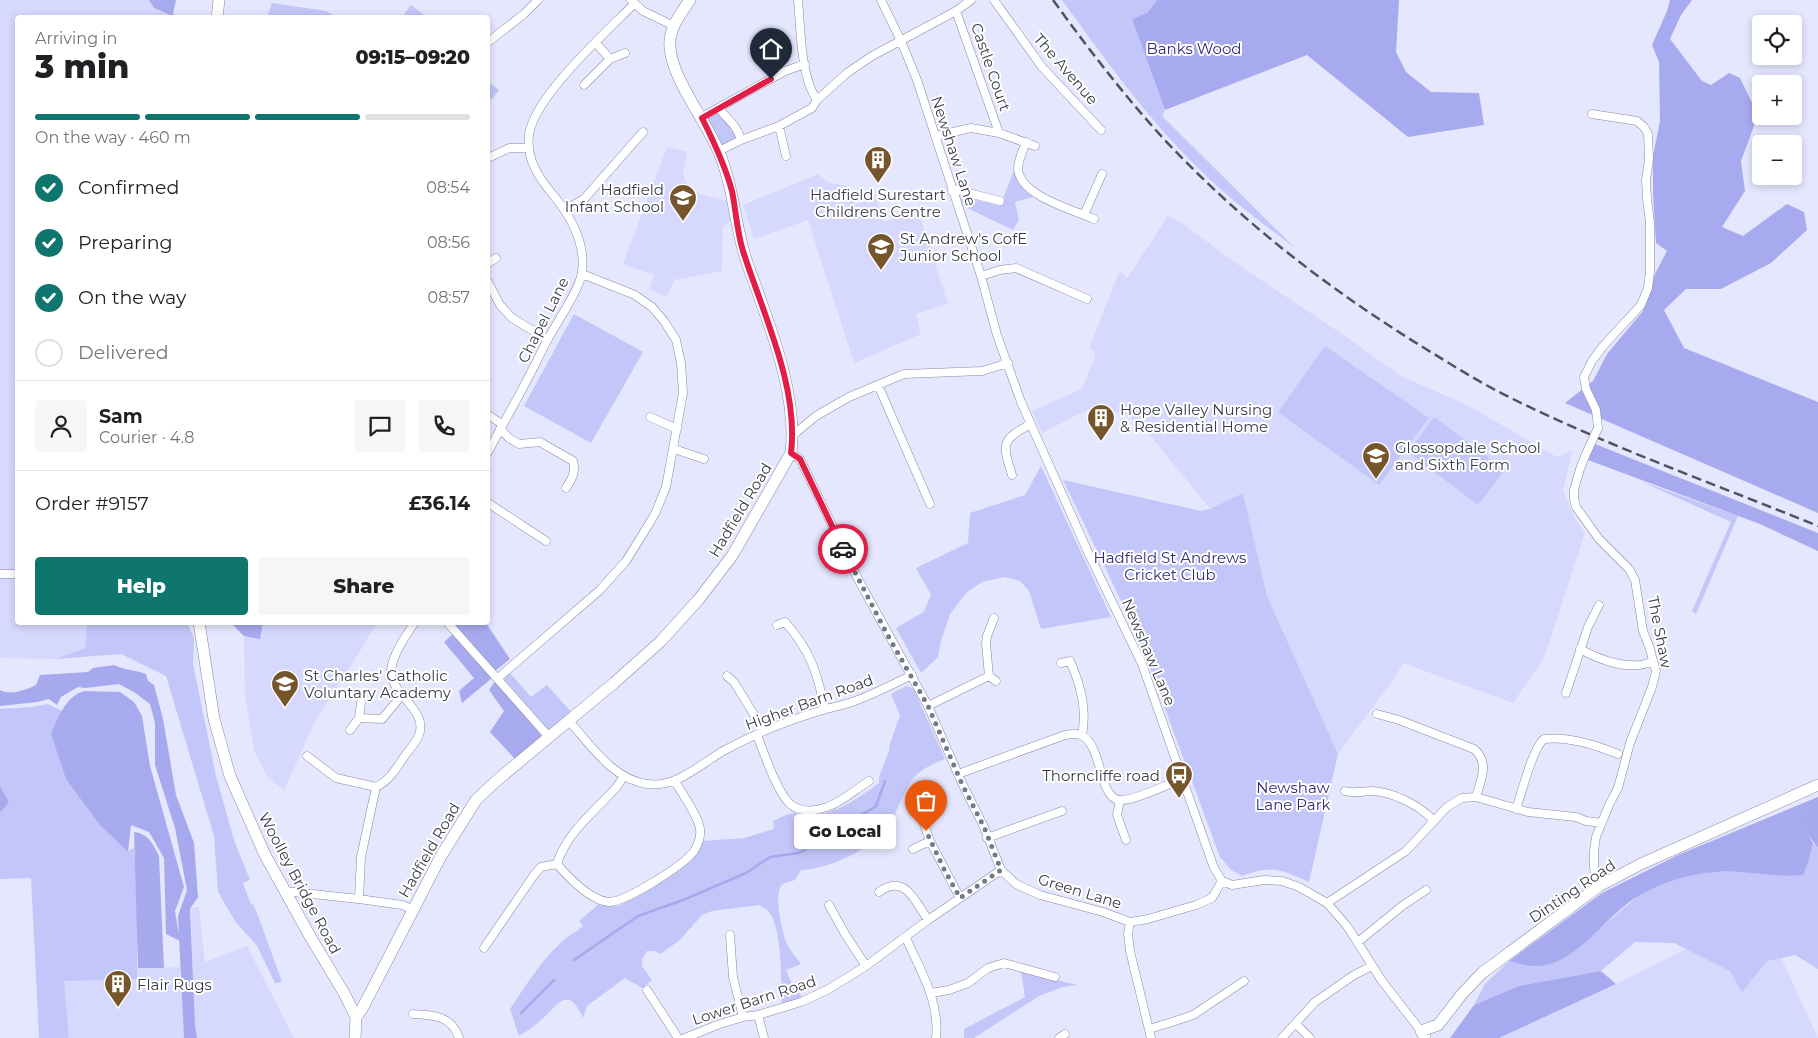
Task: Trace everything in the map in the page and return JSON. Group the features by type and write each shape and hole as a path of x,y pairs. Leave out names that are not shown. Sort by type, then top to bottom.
{"street":[{"path":"216,15 219,0"},
{"path":"490,40 518,19 538,0"},
{"name":"Hadfield Road","path":"356,1017 362,1009 412,909 460,823 476,800 614,684 661,640 699,599 732,556 791,453 793,435 784,375 764,309 743,250 732,191 719,151 679,78 670,48 674,26 690,0"},
{"path":"798,0 805,64 812,93 817,100"},
{"name":"Newshaw Lane","path":"881,0 902,41 917,80 981,276 997,335 1021,402 1087,550 1142,664 1214,868 1222,881"},
{"path":"719,151 741,140 779,126 812,108 817,100 847,73 872,56 956,11 971,0"},
{"name":"The Avenue","path":"994,0 1042,67 1101,130"},
{"path":"632,2 643,11 674,26"},
{"name":"Chapel Lane","path":"490,448 530,376 582,274 582,251 572,222 535,171 529,148 531,125 540,106 567,73 632,2"},
{"name":"Castle Court","path":"956,11 999,133"},
{"path":"596,43 610,59"},
{"path":"584,85 610,59 625,53"},
{"path":"702,118 785,71 805,64"},
{"path":"719,108 734,123 741,140"},
{"name":"The Shaw","path":"1592,114 1636,122 1644,127 1648,134 1649,159 1646,180 1650,223 1650,272 1648,288 1642,305 1600,350 1584,377 1586,389 1596,410 1598,428 1580,469 1574,490 1574,499 1576,507 1599,539 1629,569 1635,580 1643,631 1656,671 1652,687 1630,743 1618,788 1596,837 1594,851 1595,875 1599,886"},
{"path":"779,126 786,156"},
{"path":"936,136 971,128 999,133 1035,146"},
{"path":"565,210 584,199 643,132"},
{"path":"1026,142 1018,167 1024,184 1038,195 1094,219"},
{"path":"490,157 509,148 529,148"},
{"path":"1084,214 1102,174"},
{"path":"952,191 957,190 1000,201"},
{"path":"490,262 496,258"},
{"path":"981,276 1000,270 1016,268 1086,299"},
{"path":"498,678 600,590 626,561 655,514 666,487 674,449 683,393 681,363 676,340 652,307 635,295 582,274"},
{"path":"490,286 500,305 512,318 548,339"},
{"path":"793,435 816,416 849,397 904,374 982,371 1008,363"},
{"path":"878,385 930,504"},
{"path":"490,417 501,426 509,438 519,444 540,442 573,461 575,468 573,477 566,488"},
{"path":"650,417 677,429"},
{"path":"1012,475 1005,454 1006,445 1009,438 1031,424"},
{"path":"674,449 704,459"},
{"name":"Green Lane","path":"791,453 800,459 858,579 928,706 984,827 1001,870 1016,884 1040,895 1103,912 1130,922 1196,906 1212,898 1222,881"},
{"path":"490,504 546,540"},
{"path":"0,574 15,574"},
{"path":"1566,693 1588,627 1598,605"},
{"path":"928,706 993,678 986,644 994,618"},
{"path":"777,625 785,622 808,653 818,675 825,709"},
{"name":"Woolley Bridge Road","path":"199,625 214,719 230,776 265,855 356,1017 355,1038"},
{"path":"307,756 339,779 376,787 386,782 420,734 420,722 396,688 391,674 393,662 413,625"},
{"path":"450,625 549,737"},
{"path":"1580,649 1603,660 1620,664 1637,665 1653,661"},
{"path":"1062,663 1070,660 1078,680 1084,706 1082,736"},
{"name":"Higher Barn Road","path":"568,721 612,768 624,776 646,784 659,785 674,781 717,755 760,733 825,709 848,704 912,675"},
{"path":"728,676 734,682 760,733 781,792 789,804 796,808 815,810 828,807 869,781"},
{"path":"359,718 382,719 402,695"},
{"path":"350,730 359,718 361,703"},
{"path":"1377,714 1400,720 1474,749 1482,758 1484,766 1476,797"},
{"path":"958,774 1065,735 1075,734 1089,741 1096,754 1105,783 1111,795 1120,800 1129,800 1182,779"},
{"path":"1516,808 1535,755 1544,739 1570,740 1618,754"},
{"path":"557,864 562,850 574,833 614,790 624,776"},
{"path":"557,864 574,882 590,894 600,900 610,902 624,898 646,887 677,866 693,851 697,844 700,828 674,781"},
{"name":"Dinting Road","path":"1423,1034 1438,1025 1462,994 1482,973 1599,886 1641,864 1818,785"},
{"path":"359,899 362,857 376,787"},
{"path":"1345,791 1355,793 1376,791 1387,794 1412,804 1433,820"},
{"path":"1327,903 1406,851 1422,835 1433,820 1454,802 1462,798 1476,797 1528,812 1576,817 1586,821 1602,823"},
{"path":"1120,800 1117,815 1126,840"},
{"path":"987,838 1062,811"},
{"path":"923,821 930,841 960,898"},
{"path":"913,849 930,841"},
{"path":"484,948 534,875 541,867 557,864"},
{"name":"Lower Barn Road","path":"685,1038 717,1025 801,1002 828,990 866,966 884,951 906,938 928,920 1001,870"},
{"path":"1222,881 1232,885 1264,880 1282,881 1299,887 1327,903 1347,926 1382,981 1423,1034"},
{"path":"879,892 893,884 906,888 928,920"},
{"path":"1358,942 1402,906 1426,890"},
{"path":"284,891 402,905 412,909"},
{"path":"829,905 866,966"},
{"path":"1130,922 1128,934 1130,951 1151,1038"},
{"path":"730,935 733,977 743,1017"},
{"path":"906,938 931,993 936,1016 936,1038"},
{"path":"931,993 949,990 968,983 988,968 1004,963 1055,977"},
{"path":"1282,1038 1315,1002 1354,975 1372,966"},
{"path":"1148,1029 1193,1014 1244,981"},
{"path":"647,990 678,1038"},
{"path":"413,1014 433,1015 445,1020 454,1027 459,1038"},
{"path":"758,1015 764,1038"},
{"path":"1296,1024 1310,1038"}],"shaded area":[{"path":"0,0 149,0 154,8 170,15 15,15 15,625 87,625 85,648 55,659 0,658"},
{"name":"Hadfield Infant School","path":"667,147 687,152 683,173 687,184 696,193 728,201 733,218 723,227 722,271 674,280 667,297 649,289 654,275 623,264"},
{"name":"St Andrew's CofE Junior School","path":"818,174 828,182 850,188 855,205 876,196 884,222 918,211 948,304 916,314 921,334 854,363 808,220 754,239 743,205"},
{"name":"Glossopdale School and Sixth Form","path":"1168,216 1182,223 1237,264 1401,376 1467,405 1557,457 1573,450 1563,490 1573,515 1585,533 1544,658 1513,703 1403,663 1394,679 1338,754 1267,596 1243,493 1210,509 1146,430 1128,416 1109,411 1087,410 1042,433 1032,411 1082,389 1096,354 1089,348 1120,270 1127,278"},
{"name":"St Charles' Catholic Voluntary Academy","path":"263,625 375,625 314,723 284,791 267,776 254,750 245,694 244,636 260,639"},
{"path":"114,665 146,674 148,681 154,685 163,719 176,795 194,843 198,897 190,909 197,1038 184,1038 178,916 187,890 175,828 155,765 155,723 150,704 119,684 85,688 78,687 61,697 57,705 49,699 0,706 0,690 18,692 27,689 36,685 40,675 88,672 93,668"},
{"path":"1818,797 1818,848 1809,836 1804,823 1813,799"},
{"path":"134,832 147,837 159,856 164,968 138,968"},
{"path":"199,907 205,962 247,946 294,1038 55,1038 53,977 123,969 180,967 179,978 193,977 191,908"},
{"path":"1717,933 1778,951 1818,1038 1499,1038 1616,984"}],"green space":[{"path":"149,0 176,0 174,15 154,8"},
{"path":"1062,0 1157,0 1147,13 1132,19 1165,110 1162,116 1295,248 1221,190 1179,149 1127,87"},
{"name":"Banks Wood","path":"1157,0 1399,0 1396,52 1406,72 1431,92 1479,93 1484,125 1408,137 1307,55 1165,110 1132,19 1147,13"},
{"path":"1670,0 1692,0 1681,15 1670,39 1702,81 1711,85 1729,73 1740,78 1752,103 1752,125 1754,125 1741,161 1745,191 1722,227 1743,236 1787,204 1804,212 1807,230 1771,263 1721,289 1686,289 1664,310 1684,348 1818,402 1818,513 1565,403 1593,381 1607,354 1643,311 1655,274 1667,251 1656,243 1653,156 1660,121 1659,62 1652,45"},
{"path":"272,3 326,11 333,15 268,15"},
{"path":"411,5 424,15 404,15"},
{"path":"490,83 499,90 490,101"},
{"path":"718,111 738,139 720,148 705,119"},
{"path":"1015,168 1019,181 1033,197 1015,202 1019,220 1013,230 963,206 960,196 1000,206"},
{"path":"574,314 643,352 591,443 524,406"},
{"path":"1325,346 1429,418 1379,485 1278,412"},
{"path":"1434,417 1505,470 1478,505 1408,452"},
{"path":"1595,444 1818,533 1818,551 1760,524 1588,460"},
{"path":"1041,466 1111,617 1041,629 1029,591 1020,581 1005,577 982,582 966,593 950,614 938,657 921,673 896,628 924,612 931,595 916,568 968,543 970,513 1025,495"},
{"path":"1063,480 1201,511 1210,509 1243,493 1267,596 1338,754 1309,882 1276,870 1262,870 1242,876 1231,870 1220,857 1138,636"},
{"path":"1640,481 1738,516 1696,614 1692,611 1731,522"},
{"path":"87,625 188,625 194,637 193,664 216,776 234,840 250,880 243,883 251,905 253,904 257,913 282,982 275,983 257,946 235,921 218,892 214,836 166,676 121,654 55,659 85,648"},
{"path":"233,625 263,625 260,639 244,636"},
{"path":"455,625 487,625 510,659 495,671"},
{"path":"453,634 492,678 462,703 459,691 474,678 444,642"},
{"path":"510,673 531,697 547,685 572,713 549,731 504,679"},
{"path":"495,681 542,736 515,759 490,732 504,711 489,690"},
{"path":"906,686 912,688 915,692 945,759 927,767 914,777 889,826 877,839 843,859 824,866 801,870 795,880 781,886 778,898 783,932 788,947 801,964 786,970 794,989 806,1000 782,1007 779,942 773,919 768,911 759,905 712,911 702,915 680,940 660,954 655,951 647,951 642,960 642,966 652,980 642,988 625,978 587,1006 583,1018 573,1002 564,1000 519,1036 510,1009 549,955 566,938 583,926 579,921 599,904 619,906 656,885 691,861 703,841 744,838 774,829 773,821 791,813 814,815 833,811 850,803 879,783 879,777 900,715 891,694"},
{"path":"85,691 120,692 134,702 142,716 150,766 184,887 175,911 180,941 166,934 164,858 149,832 131,825 128,852 100,825 66,779 51,734 68,702 78,693"},
{"path":"48,704 62,711 51,734 128,851 134,848 137,896 137,979 64,981 69,1038 39,1038 31,878 0,879 0,813 9,802 0,786 0,709"},
{"path":"0,786 9,802 0,813"},
{"path":"1813,799 1809,836 1813,843 1803,875 1728,871 1702,873 1677,879 1640,895 1628,903 1578,949 1564,958 1550,964 1535,966 1509,961 1602,893 1678,855"},
{"path":"1813,843 1818,848 1818,969 1795,955 1767,961 1742,992 1730,971 1674,943 1635,942 1601,971 1519,986 1474,1005 1485,984 1509,961 1535,966 1552,963 1571,953 1638,896 1670,881 1702,872 1741,872 1809,860"},
{"path":"1021,971 1077,985 1063,987 1039,996 974,1038 964,1038 964,1029 1025,997"},
{"path":"1601,971 1616,984 1499,1038 1450,1038 1474,1005 1519,986"}],"waterway":[{"path":"574,960 638,916 683,900 746,873 770,857 799,853 876,806 885,781"},
{"path":"521,1013 554,980"}],"railway":[{"path":"1053,0 1133,104 1191,167 1252,224 1317,276 1351,300 1479,381 1552,418 1818,526"}],"way so far":[{"path":"843,549 887,634 928,706 962,784 984,827 1001,870 960,898 926,831"}],"place":[{"name":"Hadfield Surestart Childrens Centre","path":"878,184"},
{"name":"Hadfield Infant School","path":"683,222"},
{"name":"St Andrew's CofE Junior School","path":"881,271"},
{"name":"Hope Valley Nursing & Residential Home","path":"1101,442"},
{"name":"Glossopdale School and Sixth Form","path":"1376,480"},
{"name":"St Charles' Catholic Voluntary Academy","path":"285,708"},
{"name":"Thorncliffe road","path":"1179,799"},
{"name":"Go Local","path":"926,831"},
{"name":"Flair Rugs","path":"118,1008"}],"route":[{"path":"771,79 702,118 719,151 732,191 743,250 764,309 784,375 793,435 791,453 800,459 843,549"}],"park label":[{"name":"Hadfield St Andrews Cricket Club","path":"1170,566"},
{"name":"Newshaw Lane Park","path":"1293,796"}]}
